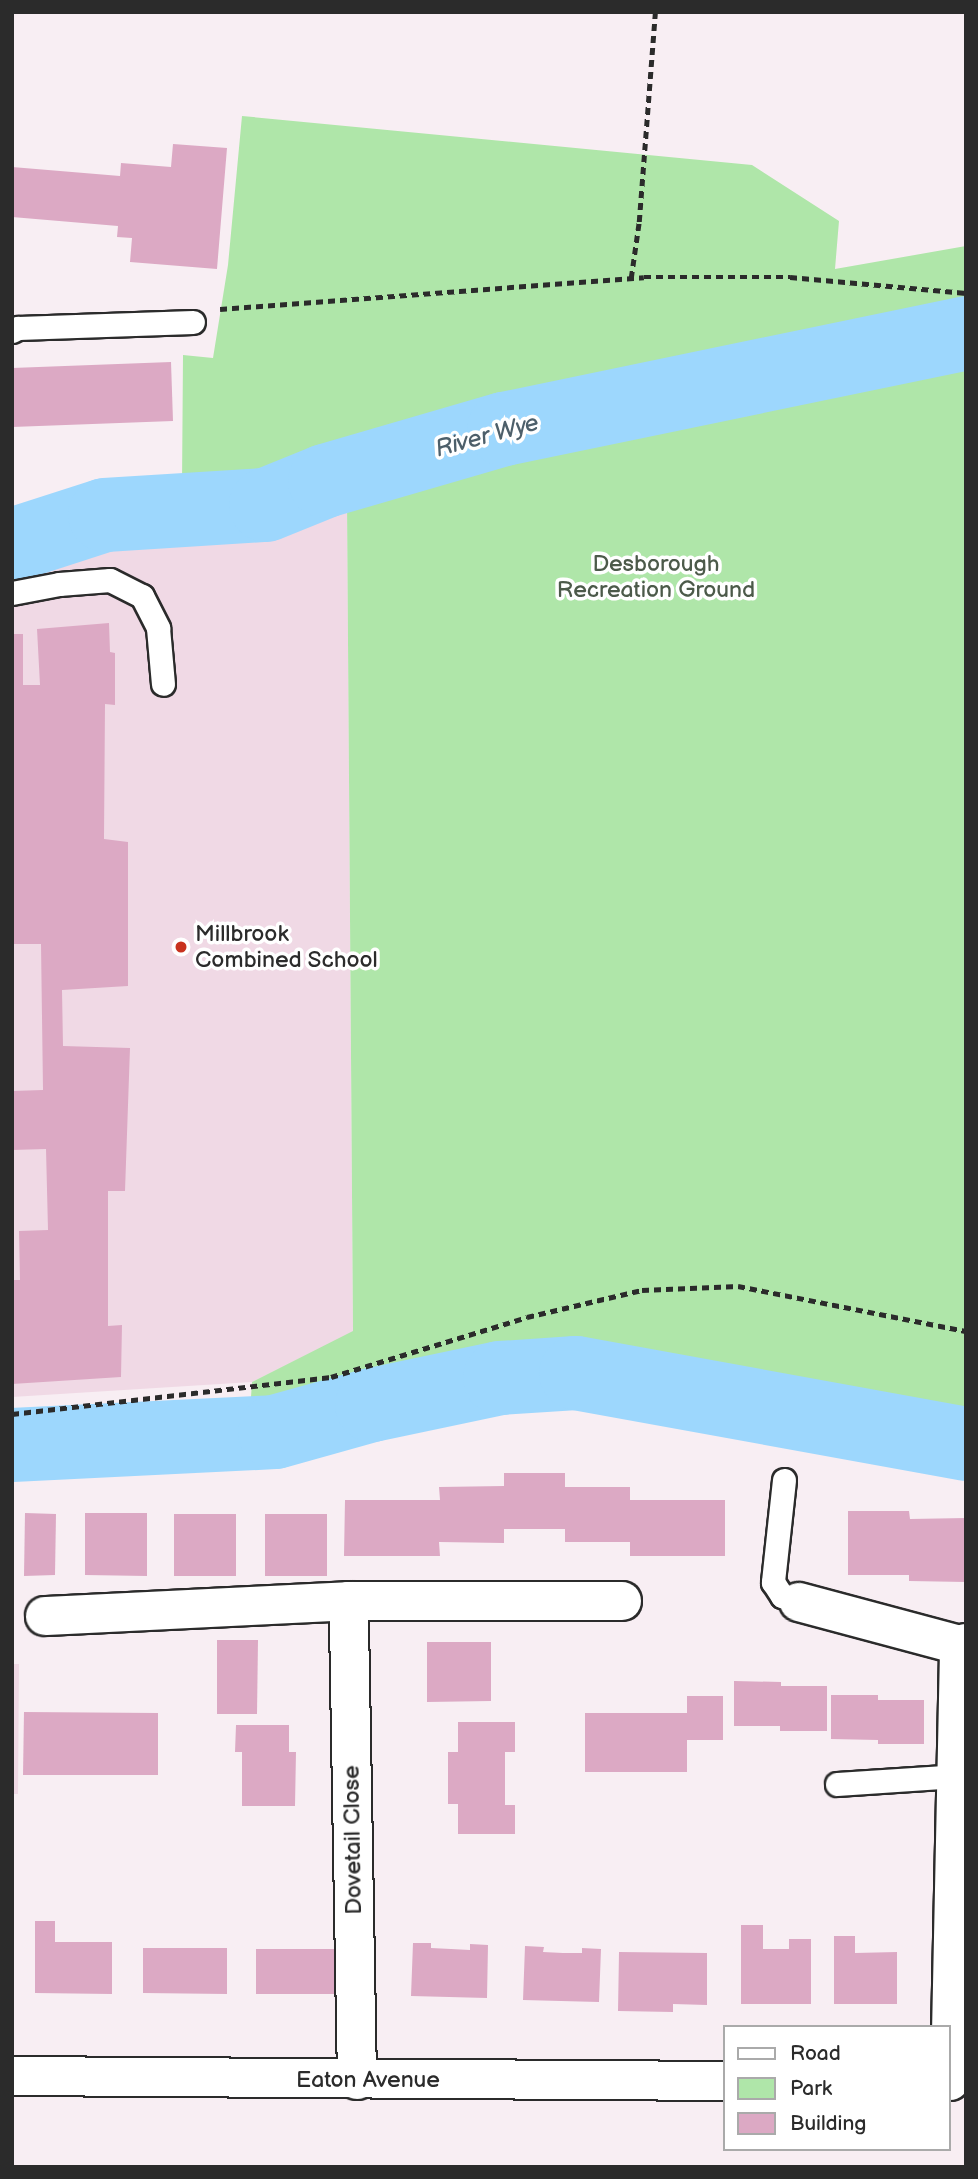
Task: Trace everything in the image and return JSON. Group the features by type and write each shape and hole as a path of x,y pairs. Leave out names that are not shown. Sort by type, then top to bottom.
{"street":[{"path":"45,1616 349,1601 622,1601"},
{"name":"Dovetail Close","path":"349,1601 357,2080"},
{"path":"799,1602 962,1644 956,1776 960,1839 955,2081"},
{"name":"Eaton Avenue","path":"12,2076 722,2081"}],"lane":[{"path":"12,331 18,328 193,322"},
{"path":"12,593 59,584 110,580 142,596 158,628 163,684"},
{"path":"783,1480 773,1582 782,1596 799,1602"},
{"path":"837,1784 956,1776"}],"path":[{"path":"631,278 639,222 655,12"},
{"path":"193,322 226,306 631,278 790,277 966,293"},
{"path":"12,1414 331,1377 527,1317 642,1290 738,1286 966,1331"}],"shaded area":[{"name":"Millbrook Combined School","path":"347,503 353,1332 252,1382 12,1397 12,562 72,541 237,527"},
{"path":"12,1664 19,1664 18,1794 12,1794"}],"green space":[{"name":"Desborough Recreation Ground","path":"242,116 752,165 839,221 835,269 966,246 966,1456 609,1386 556,1380 509,1382 375,1406 248,1442 252,1382 353,1331 347,503 333,465 182,484 183,355 213,358 228,265"}],"building":[{"path":"173,144 227,148 217,269 130,262 132,238 117,237 118,226 12,217 12,167 120,176 121,163 171,167"},
{"path":"171,362 173,421 12,427 12,368"},
{"path":"109,623 110,652 115,653 115,705 105,704 104,839 128,842 128,986 62,990 63,1046 130,1048 125,1191 108,1191 108,1326 122,1325 121,1377 12,1384 12,1280 20,1280 19,1231 48,1230 46,1149 12,1150 12,1091 43,1090 41,944 12,944 12,634 23,634 23,685 40,685 37,629"},
{"path":"504,1473 565,1473 565,1487 630,1487 630,1500 725,1500 725,1556 630,1556 630,1542 565,1542 565,1529 504,1529 504,1543 439,1542 440,1556 344,1556 345,1500 440,1500 439,1487 504,1486"},
{"path":"848,1511 909,1511 910,1519 966,1518 966,1582 909,1581 909,1575 848,1575"},
{"path":"25,1513 56,1514 55,1575 24,1576"},
{"path":"85,1513 147,1513 147,1576 85,1575"},
{"path":"174,1514 236,1514 236,1576 174,1576"},
{"path":"265,1514 327,1514 327,1576 265,1576"},
{"path":"217,1640 258,1640 257,1714 217,1714"},
{"path":"427,1642 491,1642 491,1701 427,1702"},
{"path":"734,1681 781,1682 781,1686 827,1686 827,1731 780,1731 780,1726 734,1726"},
{"path":"831,1695 878,1695 878,1700 924,1700 924,1744 878,1744 878,1740 831,1739"},
{"path":"687,1696 723,1696 723,1740 687,1740 687,1772 585,1772 585,1713 687,1713"},
{"path":"24,1712 158,1713 158,1775 23,1775"},
{"path":"458,1722 515,1722 515,1752 505,1752 505,1805 515,1805 515,1834 458,1834 458,1804 448,1804 448,1752 458,1752"},
{"path":"236,1725 289,1725 289,1752 296,1752 295,1806 242,1806 242,1752 235,1752"},
{"path":"35,1921 55,1921 55,1942 112,1942 112,1994 35,1993"},
{"path":"741,1925 763,1925 763,1949 789,1949 789,1939 811,1939 811,2004 741,2004"},
{"path":"834,1936 855,1936 855,1953 897,1952 897,2004 834,2004"},
{"path":"413,1943 431,1943 431,1948 470,1950 470,1944 488,1945 487,1998 411,1996"},
{"path":"525,1946 544,1947 543,1952 563,1953 582,1953 582,1948 601,1949 599,2002 523,2000"},
{"path":"143,1948 227,1948 227,1994 143,1993"},
{"path":"256,1949 340,1949 340,1994 256,1994"},
{"path":"619,1952 707,1953 707,2005 673,2004 673,2012 618,2011"}],"waterway":[{"name":"River Wye","path":"12,545 105,515 266,505 325,481 504,429 966,333"},
{"path":"12,1445 275,1432 372,1405 500,1378 576,1373 966,1444"}],"place":[{"name":"Millbrook Combined School","path":"181,947"}]}
